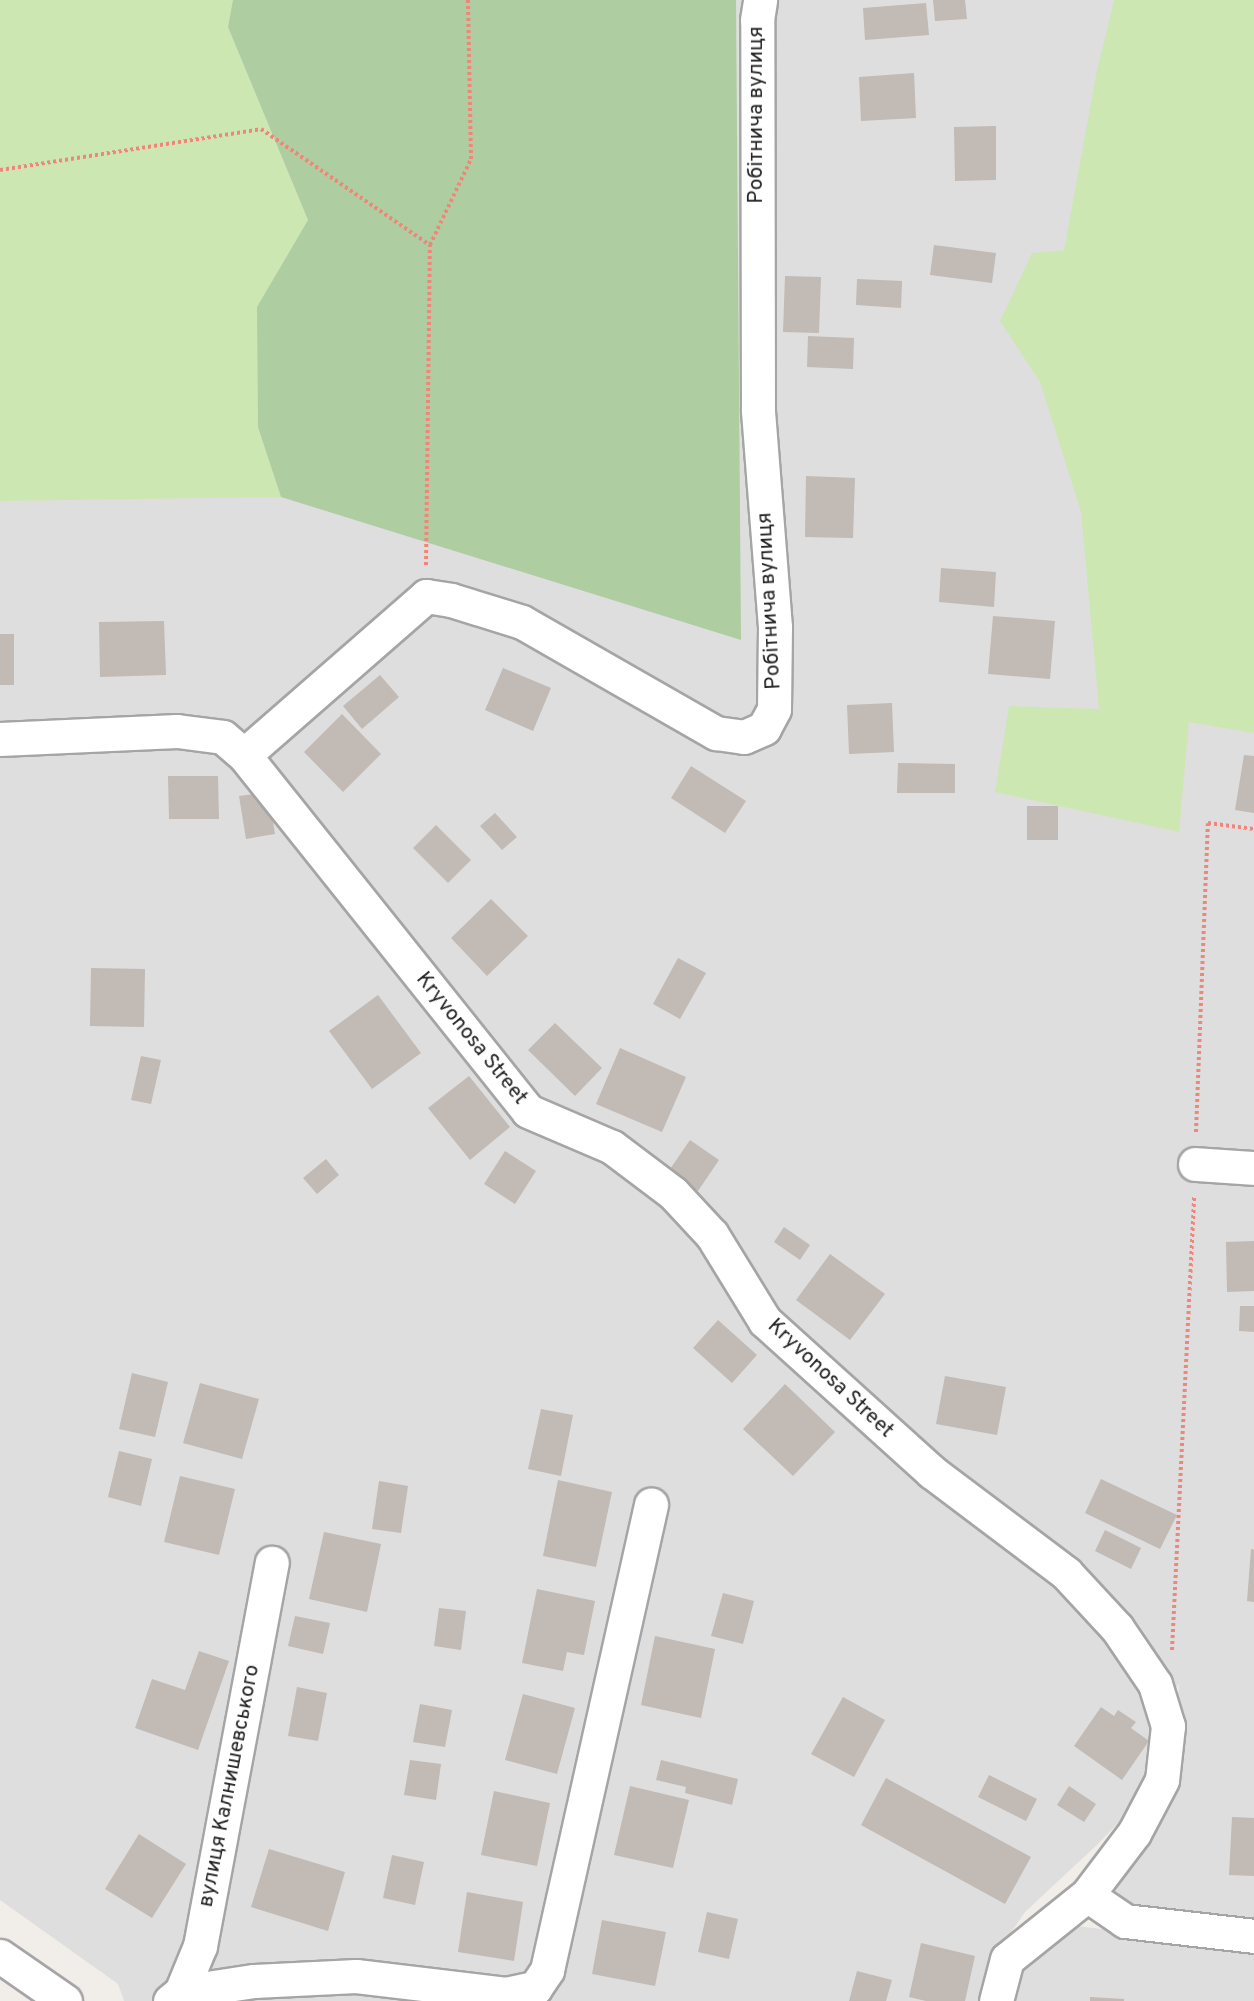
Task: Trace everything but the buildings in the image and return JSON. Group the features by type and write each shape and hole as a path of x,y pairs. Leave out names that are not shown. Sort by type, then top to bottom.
{"street":[{"name":"Робітнича вулиця","path":"426,596 451,600 522,622 716,733 744,738 764,728 774,709 775,627 758,410 757,44 760,0"},
{"path":"244,755 426,596"},
{"name":"Kryvonosa Street","path":"0,739 177,730 223,738 244,755 528,1110 612,1148 673,1192 712,1235 765,1321 932,1472 1066,1572 1117,1628 1155,1684 1168,1726 1162,1780 1134,1833 1087,1895 1007,1959 996,2001"},
{"path":"1195,1164 1254,1168"},
{"path":"176,1997 254,1981 356,1976 506,1994 535,1988 547,1970 651,1504"},
{"name":"вулиця Калнишевського","path":"176,1997 200,1946 272,1563"},
{"path":"1087,1895 1125,1921 1254,1936"},
{"path":"0,1956 65,2001"}],"path":[{"path":"426,596 430,246 471,159 468,0"},
{"path":"0,170 261,129 430,246"},
{"path":"1172,1654 1208,823 1254,829"}],"shaded area":[{"path":"0,0 1254,0 1254,1926 1135,1913 1108,1890 1170,1801 1179,1683 1160,1726 1153,1786 1098,1844 1025,1912 1001,1947 985,2001 124,2001 118,1984 0,1900"},
{"path":"1069,1925 1254,1948 1254,2001 1012,2001 1017,1964"}],"green space":[{"path":"0,0 233,0 228,27 308,220 257,307 258,427 281,497 0,501"},
{"path":"233,0 736,0 741,640 281,497 258,427 257,307 308,220 228,27"},
{"path":"1114,0 1254,0 1254,733 1189,722 1179,832 995,792 1009,706 1099,709 1081,512 1040,382 1000,321 1032,253 1064,250 1097,70"}]}
